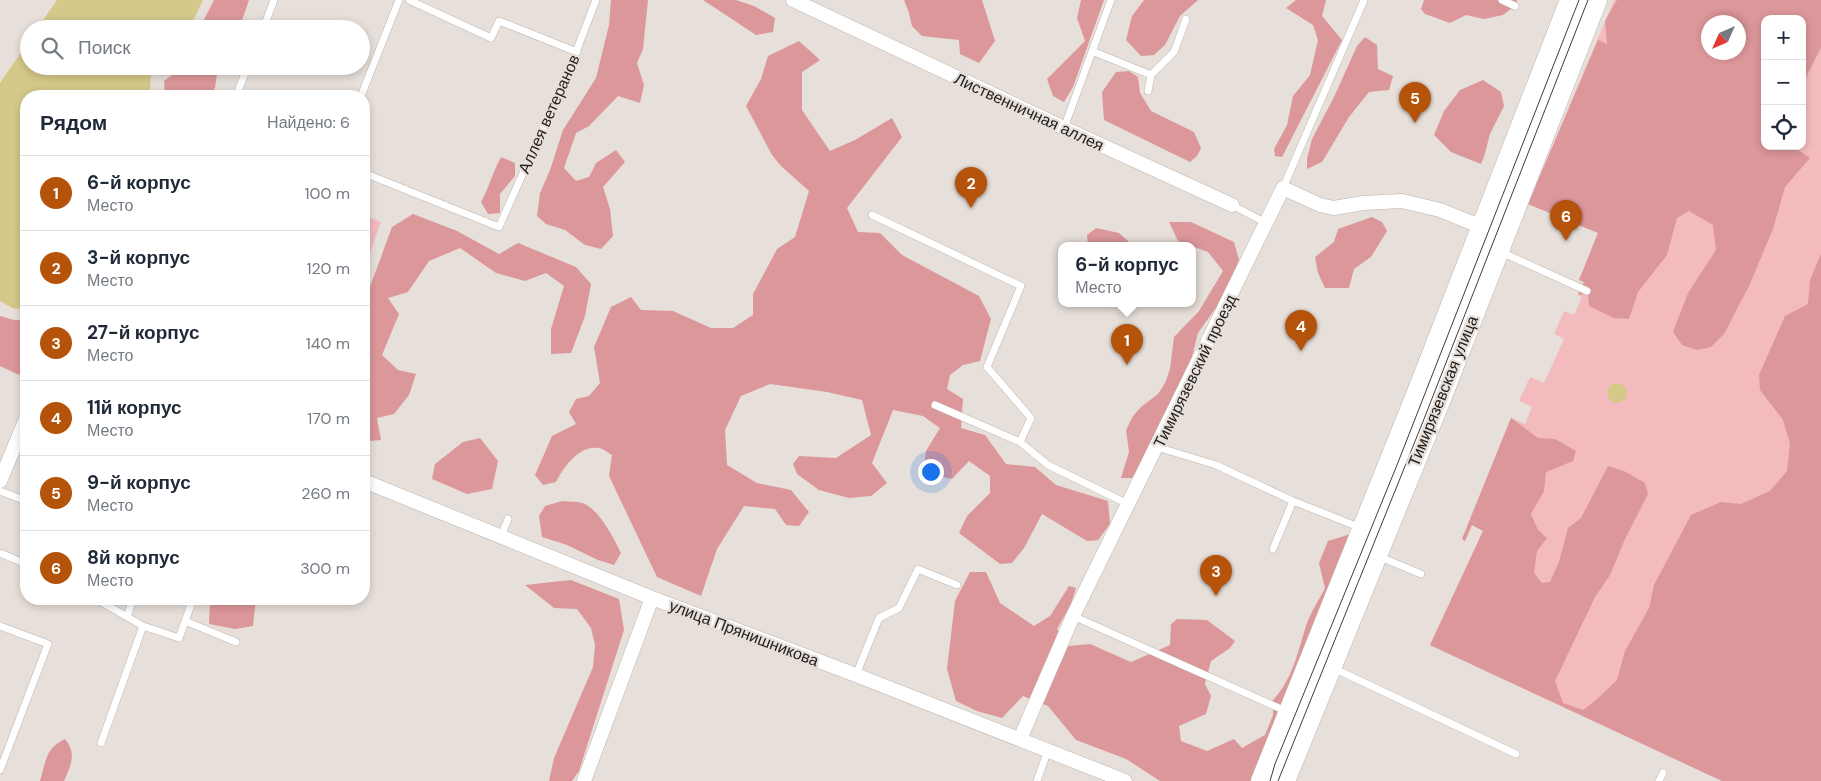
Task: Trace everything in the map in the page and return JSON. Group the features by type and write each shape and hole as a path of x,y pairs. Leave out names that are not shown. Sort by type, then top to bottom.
{"main road":[{"name":"Тимирязевская улица","path":"1261,781 1288,712 1374,539 1494,237 1570,0"},
{"name":"Тимирязевская улица","path":"1285,781 1331,668 1374,539 1494,237 1597,0"}],"street":[{"name":"Лиственничная аллея","path":"792,0 1232,205"},
{"name":"Тимирязевский проезд","path":"1020,739 1073,616 1283,188"},
{"path":"1283,188 1320,205 1334,208 1363,203 1402,201 1440,210 1494,237"},
{"path":"0,481 20,433"},
{"name":"улица Прянишникова","path":"370,483 652,598 856,675 1125,781"},
{"path":"584,781 652,598"}],"lane":[{"path":"266,20 274,0"},
{"path":"370,73 399,0"},
{"path":"409,0 491,38 499,21 577,52"},
{"name":"Аллея ветеранов","path":"370,175 499,227 577,52 596,0"},
{"path":"1064,128 1112,0"},
{"name":"Тимирязевский проезд","path":"1283,188 1364,0"},
{"path":"1502,0 1515,6"},
{"path":"1584,0 1494,237 1587,291"},
{"path":"1148,91 1151,74 1174,52 1186,19"},
{"path":"1092,51 1151,74"},
{"path":"238,90 244,75"},
{"path":"363,90 369,75"},
{"name":"Лиственничная аллея","path":"1232,205 1266,223"},
{"path":"872,215 1021,286 987,367 1031,418 1020,442"},
{"path":"936,405 1020,442 1048,465 1128,504"},
{"path":"1157,447 1216,464 1294,500 1374,539 1421,574"},
{"path":"0,491 20,499"},
{"path":"1273,549 1294,500"},
{"path":"501,536 508,520"},
{"path":"1274,781 1374,539"},
{"path":"0,554 20,562"},
{"path":"856,675 879,618 899,608 918,569 958,585"},
{"path":"107,605 143,626 179,638 191,605"},
{"path":"127,616 131,605"},
{"path":"1073,616 1288,712"},
{"path":"185,621 236,642"},
{"path":"0,626 48,644 0,770"},
{"path":"102,743 143,626"},
{"path":"1331,668 1516,754"},
{"path":"1037,781 1048,750"},
{"path":"1659,781 1663,772"}],"shaded area":[{"path":"57,0 203,0 193,20 43,20"},
{"path":"214,0 249,0 242,20 204,20"},
{"path":"611,0 648,0 643,49 637,63 644,85 640,103 618,96 589,126 576,133 564,168 576,181 589,177 596,163 616,150 625,162 603,187 610,209 613,236 601,249 585,245 565,230 546,224 537,216 540,193 550,170 563,130 596,78 609,25"},
{"path":"703,0 736,0 754,6 775,18 773,32 756,35"},
{"path":"904,0 982,0 995,41 979,63 960,54 959,40 922,36 912,26"},
{"path":"1081,0 1104,0 1073,87 1064,102 1053,96 1047,79 1085,41 1077,18"},
{"path":"1144,0 1198,0 1180,16 1165,45 1154,55 1141,56 1126,40 1132,16"},
{"path":"1296,0 1326,0 1322,16 1342,40 1282,157 1275,156 1274,149 1287,125 1293,96 1310,75 1318,40 1313,25 1286,8"},
{"path":"1424,0 1517,0 1515,6 1503,15 1484,19 1466,15 1450,23 1425,14 1421,9"},
{"path":"1614,0 1821,0 1821,781 1722,781 1430,645 1483,531 1472,525 1465,541 1462,539 1511,418 1525,424 1532,407 1519,401 1530,377 1544,383 1564,339 1554,334 1564,311 1574,315 1582,297 1578,295 1584,282 1579,280 1598,233 1528,204"},
{"path":"1617,0 1821,0 1821,48 1806,77 1806,15 1761,15 1761,150 1798,150 1810,158 1785,187 1773,229 1749,286 1724,334 1711,347 1697,350 1682,345 1673,332 1688,293 1716,250 1713,225 1689,211 1677,218 1667,255 1638,292 1629,319 1614,318 1589,306 1588,293 1578,295 1584,282 1579,280 1598,233 1528,204 1598,40 1607,44 1605,21"},
{"path":"1365,37 1377,45 1378,69 1393,76 1389,90 1369,92 1349,117 1322,162 1307,169 1307,159 1312,139 1334,97 1357,46"},
{"path":"799,41 820,60 802,72 802,110 830,151 855,140 892,118 902,137 847,208 858,232 880,233 902,255 979,296 991,319 980,361 963,365 950,375 947,389 963,399 961,428 985,435 1006,464 1035,467 1056,485 1108,501 1110,524 1098,540 1087,541 1042,514 1024,548 1012,563 1000,564 959,533 967,516 990,493 990,476 969,461 952,479 923,473 926,451 940,428 923,416 893,410 872,463 887,483 871,496 849,498 819,490 797,474 793,464 799,456 836,458 871,435 862,400 827,392 770,384 741,396 725,430 727,465 757,483 791,490 809,512 799,526 786,525 775,509 744,506 717,549 701,596 657,577 609,476 612,455 600,448 584,450 567,464 556,482 543,485 535,475 552,436 576,424 569,412 576,399 589,396 600,383 594,347 611,307 631,297 641,310 673,311 711,328 733,328 753,315 753,294 777,249 795,237 809,191 781,166 772,155 746,106 761,79 768,56"},
{"path":"20,54 20,75 152,75 150,90 20,90 20,309 12,308 0,301 0,83"},
{"path":"1129,71 1138,77 1140,93 1151,111 1194,132 1201,148 1197,156 1190,162 1104,120 1102,92 1116,72"},
{"path":"172,75 217,75 214,90 165,90 164,81"},
{"path":"1483,80 1501,92 1504,106 1490,134 1481,164 1451,152 1434,135 1444,111 1460,90"},
{"path":"501,157 515,163 515,176 500,194 500,213 488,214 481,202"},
{"path":"413,214 457,231 499,254 518,243 576,267 591,284 585,316 571,353 551,354 551,329 564,286 546,273 525,281 496,273 460,248 429,261 408,292 388,298 399,314 382,355 398,370 416,374 409,395 394,414 377,418 381,440 370,441 370,287 392,227"},
{"path":"370,217 381,222 370,252"},
{"path":"1372,217 1382,222 1387,231 1371,257 1354,269 1349,288 1325,288 1318,273 1315,257 1334,242 1338,229"},
{"path":"1169,222 1191,222 1234,242 1239,260 1227,292 1198,333 1188,372 1176,397 1160,421 1152,446 1132,478 1121,478 1129,452 1126,430 1133,416 1158,394 1165,383 1170,369 1174,337 1199,311 1223,271 1208,252 1196,248 1196,242 1178,241"},
{"path":"1096,228 1119,233 1128,242 1088,242 1087,235"},
{"path":"1821,254 1821,781 1722,781 1430,645 1483,531 1472,525 1465,541 1462,539 1511,418 1538,438 1555,439 1576,451 1573,461 1546,472 1544,491 1531,514 1538,530 1547,538 1537,551 1534,573 1542,583 1550,582 1559,562 1568,528 1581,518 1608,466 1624,471 1645,483 1648,494 1625,539 1610,575 1595,597 1555,681 1563,703 1583,710 1617,680 1625,651 1649,608 1654,585 1691,515 1721,502 1741,504 1770,491 1787,471 1790,444 1783,420 1760,390 1759,375 1785,316 1808,304 1810,280"},
{"path":"0,316 20,320 20,373 19,375 0,366"},
{"path":"1613,383 1621,383 1627,389 1627,397 1621,403 1613,403 1607,397 1607,389"},
{"path":"480,438 498,461 492,489 467,494 432,479 435,464 463,442"},
{"path":"562,501 582,503 600,517 621,553 614,565 598,560 567,545 542,537 539,516 545,506"},
{"path":"1354,533 1257,781 1160,781 1126,759 1076,740 1048,706 1023,696 1002,718 977,711 956,701 947,669 955,601 970,572 986,572 1000,603 1034,626 1050,616 1069,586 1076,588 1071,604 1057,629 1068,646 1090,644 1131,662 1170,645 1171,624 1177,619 1207,620 1235,641 1230,648 1211,661 1205,684 1211,696 1206,714 1179,726 1181,741 1207,751 1234,739 1242,748 1265,735 1273,715 1273,700 1290,675 1312,611 1325,588 1319,563 1328,541"},
{"path":"571,580 619,599 624,630 579,771 572,781 549,781 554,758 593,667 595,645 591,628 577,609 554,608 525,585"},
{"path":"210,605 255,605 253,626 235,629 209,624"},
{"path":"65,739 71,750 72,760 64,781 40,781 47,756 58,743"}],"tram line":[{"path":"1270,781 1275,764 1397,465 1579,0"},
{"path":"1278,781 1424,419 1588,0"}],"place":[{"name":"9-й корпус","path":"1415,123"},
{"name":"3-й корпус","path":"971,208"},
{"name":"8й корпус","path":"1566,241"},
{"name":"11й корпус","path":"1301,351"},
{"name":"6-й корпус","path":"1127,365"},
{"name":"27-й корпус","path":"1216,596"}]}
